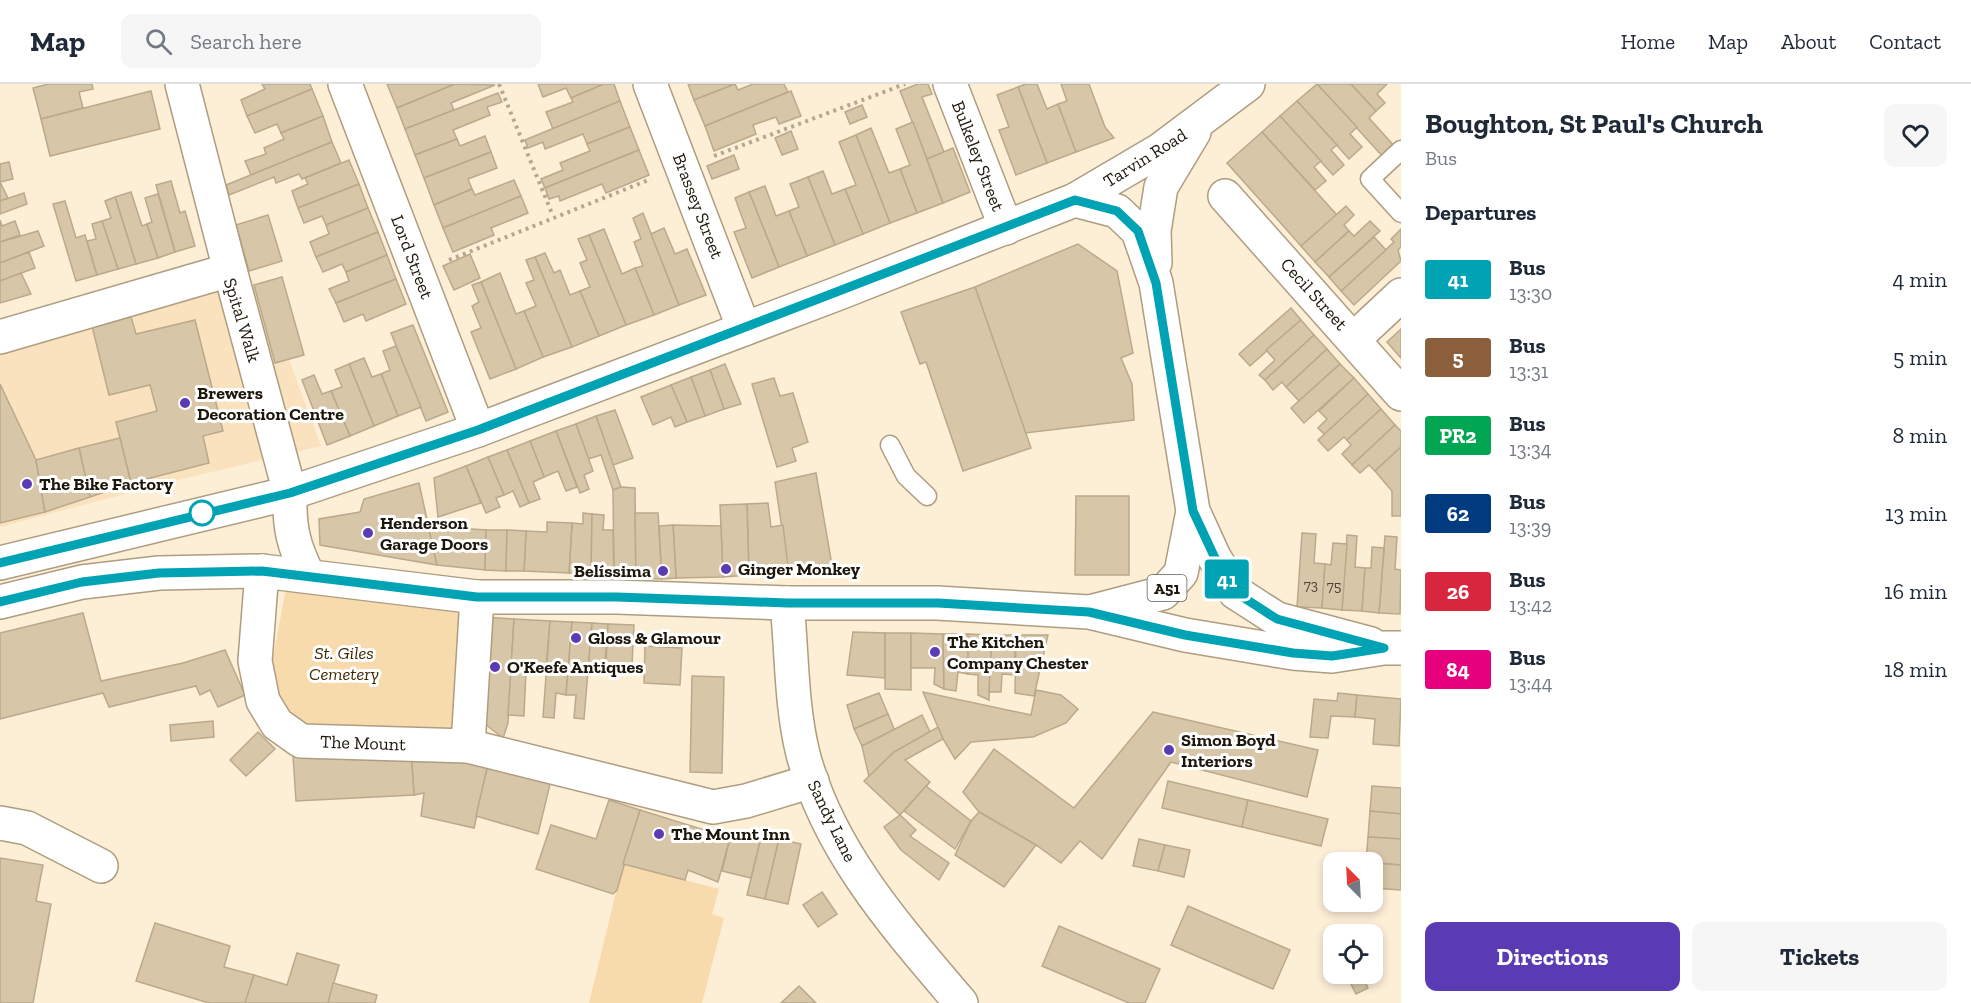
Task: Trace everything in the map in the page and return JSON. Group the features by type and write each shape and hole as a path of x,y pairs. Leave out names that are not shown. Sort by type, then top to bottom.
{"main road":[{"path":"182,84 230,270"},
{"name":"Lord Street","path":"345,84 478,430"},
{"name":"Brassey Street","path":"650,84 744,329"},
{"name":"Bulkeley Street","path":"950,84 1006,228"},
{"name":"Tarvin Road","path":"0,563 290,493 478,430 744,329 1075,200 1120,175 1200,123 1248,84"},
{"path":"1156,283 1154,231 1161,187 1200,123"},
{"name":"Cecil Street","path":"1225,196 1401,394"},
{"name":"A51","path":"0,602 82,582 159,573 262,571 477,597 617,597 787,603 938,603 1089,612 1163,593 1181,573 1193,511 1156,283 1138,231 1117,211 1075,200"},
{"name":"Spital Walk","path":"0,337 230,270 290,493 289,517 293,545 308,575"},
{"path":"1354,339 1401,295"},
{"path":"1193,511 1214,556 1235,592 1277,619 1393,648"},
{"name":"The Mount","path":"262,571 255,662 263,701 277,724 301,741 468,746 713,807 746,801 812,781"},
{"path":"468,746 477,597"},
{"name":"Sandy Lane","path":"787,603 798,723 803,753 812,781 847,856 897,928 961,1003"},
{"path":"1089,612 1185,635 1293,653 1332,656 1393,648"},
{"path":"0,823 27,828 101,866"}],"lane":[{"path":"1401,150 1370,179 1401,213"},
{"path":"890,445 906,476 927,496"}],"path":[{"path":"499,84 553,216"}],"shaded area":[{"path":"282,277 304,355 289,360 321,446 182,479 0,527 0,346"}],"green space":[{"name":"St. Giles Cemetery","path":"287,583 464,612 459,717 447,736 319,734 286,717 269,678"},
{"path":"623,864 719,889 712,914 724,918 702,1003 589,1003"}],"building":[{"path":"48,84 92,84 93,89 79,92 83,108 41,119 33,88"},
{"path":"262,84 310,84 312,89 247,116 241,100 265,89"},
{"path":"387,84 455,84 397,108"},
{"path":"455,84 495,85 451,103 454,110 405,129 397,108"},
{"path":"538,84 604,84 571,98 566,88 543,97"},
{"path":"604,84 614,84 620,101 553,129 546,112 573,102 571,98"},
{"path":"688,84 735,84 694,100"},
{"path":"735,84 738,90 753,84 784,84 788,92 705,126 694,100"},
{"path":"918,84 928,84 932,94 922,97 944,152 927,159 900,91"},
{"path":"1037,84 1047,109 1058,104 1076,152 1047,163 1018,87"},
{"path":"1061,84 1089,84 1105,127 1114,138 1076,152 1058,104 1067,101"},
{"path":"1317,84 1351,84 1376,111 1369,118 1396,148 1384,158"},
{"path":"1317,84 1357,127 1350,134 1362,147 1349,159 1297,101"},
{"path":"1351,84 1387,84 1377,94 1385,103 1376,111"},
{"path":"1018,87 1047,163 1016,175 999,130 1009,127 997,95"},
{"path":"312,89 323,116 281,133 277,124 255,133 247,116"},
{"path":"151,91 160,129 50,156 41,119"},
{"path":"791,91 801,116 779,124 776,117 753,125 756,134 714,151 705,126"},
{"path":"498,93 502,102 487,107 490,115 453,130 457,139 415,155 405,129"},
{"path":"620,101 630,127 587,144 583,134 545,149 543,142 528,148 525,140"},
{"path":"1297,101 1337,145 1331,150 1344,165 1333,175 1280,116"},
{"path":"862,105 867,117 850,124 845,112"},
{"path":"323,116 332,142 251,175 245,161 266,154 264,148 284,139 281,133"},
{"path":"1280,116 1321,161 1314,167 1326,181 1315,190 1262,132"},
{"path":"913,122 943,203 917,213 900,169 910,165 896,129"},
{"path":"630,127 639,150 545,188 541,179 563,170 560,163 590,151 587,144"},
{"path":"871,128 889,173 900,169 917,213 890,223 856,135"},
{"path":"791,131 798,149 782,155 775,138"},
{"path":"1262,132 1337,215 1301,246 1227,163"},
{"path":"856,135 890,223 863,234 845,189 856,185 839,142"},
{"path":"485,136 491,152 424,178 415,155 457,139 460,146"},
{"path":"332,142 341,163 302,179 299,174 276,183 274,177 229,195 226,185"},
{"path":"953,148 970,192 943,203 927,159"},
{"path":"639,150 649,175 606,193 602,184 560,201 559,196 549,199 545,188"},
{"path":"491,152 497,168 468,179 472,189 434,205 424,178"},
{"path":"734,155 739,169 712,179 707,166"},
{"path":"349,160 359,184 298,208 292,191 308,184 305,178"},
{"path":"9,162 13,179 0,182 0,164"},
{"path":"823,171 832,194 845,189 863,234 835,245 808,177"},
{"path":"808,177 835,245 807,256 789,211 799,207 790,184"},
{"path":"514,180 521,196 443,228 434,205 472,189 475,195"},
{"path":"171,181 180,213 185,211 195,246 175,252 156,185"},
{"path":"0,182 8,198 0,201"},
{"path":"359,184 368,208 326,225 322,216 304,223 298,208"},
{"path":"765,186 776,216 789,211 807,256 779,267 749,192"},
{"path":"131,192 142,226 147,224 158,258 136,264 115,197"},
{"path":"749,192 779,267 752,278 734,232 746,228 735,198"},
{"path":"24,193 27,204 0,214 0,201"},
{"path":"158,194 175,252 158,258 147,224 152,222 145,198"},
{"path":"521,196 528,213 491,228 494,235 453,252 443,228"},
{"path":"115,197 136,264 118,269 102,221 111,218 105,201"},
{"path":"65,201 76,238 85,235 97,275 76,281 53,204"},
{"path":"1346,206 1354,215 1344,225 1349,231 1315,262 1301,246"},
{"path":"368,208 378,232 316,257 310,242 329,234 326,225"},
{"path":"643,213 679,305 654,315 635,268 643,266 634,242 641,239 633,218"},
{"path":"268,215 282,261 249,271 236,225"},
{"path":"0,220 2,226 15,221 20,235 0,242"},
{"path":"102,221 118,269 97,275 87,241 96,239 92,224"},
{"path":"1370,221 1380,231 1329,277 1315,262 1349,231 1354,236"},
{"path":"664,228 675,254 687,249 706,295 679,305 651,234"},
{"path":"604,229 622,274 635,268 654,315 626,325 589,235"},
{"path":"1401,229 1401,247 1398,250 1401,261 1354,305 1341,291 1394,242 1391,239"},
{"path":"38,231 44,246 0,263 0,242"},
{"path":"378,232 387,255 346,272 342,264 323,272 316,257"},
{"path":"589,235 626,325 599,336 580,291 590,287 580,263 587,260 578,239"},
{"path":"1374,237 1386,250 1341,291 1329,277"},
{"path":"1078,244 1117,271 1133,353 1121,358 1132,384 1134,420 1025,433 975,287"},
{"path":"29,252 35,268 0,281 0,263"},
{"path":"545,253 554,273 560,270 570,295 580,291 599,336 572,347 535,257"},
{"path":"470,254 480,278 454,290 443,266"},
{"path":"387,255 396,279 336,303 329,289 349,281 346,272"},
{"path":"535,257 572,347 543,357 524,311 536,306 526,283 534,280 526,260"},
{"path":"21,273 31,294 0,303 0,281"},
{"path":"500,273 516,314 524,311 543,357 516,369 481,282"},
{"path":"282,277 304,355 275,363 254,285"},
{"path":"396,279 406,304 366,321 363,314 344,322 336,303"},
{"path":"481,282 516,369 490,379 471,332 481,328 472,306 479,302 472,285"},
{"path":"975,287 1031,448 963,471 926,362 920,364 901,312"},
{"path":"1291,308 1301,320 1250,366 1239,354"},
{"name":"Brewers Decoration Centre","path":"131,317 136,334 195,320 223,431 203,436 209,463 131,483 116,422 157,411 150,385 109,395 92,326"},
{"path":"1301,320 1314,335 1265,380 1259,375 1275,360 1266,350"},
{"path":"413,325 448,412 426,421 391,333"},
{"path":"1401,329 1401,358 1387,342"},
{"path":"1314,335 1327,349 1286,387 1282,382 1273,390 1265,380"},
{"path":"396,346 421,407 398,416 381,374 390,370 383,351"},
{"path":"1327,349 1340,364 1299,401 1286,387"},
{"path":"364,358 372,377 381,374 398,416 374,426 349,364"},
{"path":"349,364 374,426 350,436 331,391 342,387 335,370"},
{"path":"725,364 741,404 724,409 710,370"},
{"path":"1340,364 1354,378 1304,423 1291,408"},
{"path":"710,370 724,409 705,416 691,377"},
{"path":"314,375 322,394 331,391 350,436 327,445 302,380"},
{"path":"691,377 705,416 687,422 671,385"},
{"path":"774,378 780,396 793,393 808,442 792,448 796,461 777,467 752,384"},
{"path":"1354,378 1368,394 1325,435 1318,428 1327,419 1319,411"},
{"path":"0,384 36,460 45,512 0,523"},
{"path":"671,385 687,422 675,427 671,417 653,425 641,397"},
{"path":"1368,394 1381,409 1347,440 1344,437 1328,451 1318,440"},
{"path":"1381,409 1395,425 1352,465 1342,454 1351,445 1347,440"},
{"path":"615,410 633,458 613,465 596,416"},
{"path":"596,416 621,487 613,490 601,455 588,459 576,424"},
{"path":"576,424 593,471 584,475 589,489 580,493 556,431"},
{"path":"1395,425 1401,431 1401,447 1375,471 1369,465 1360,473 1352,465"},
{"path":"556,431 577,487 566,491 558,471 544,477 530,441"},
{"path":"120,438 131,483 90,497 79,448"},
{"path":"530,441 544,477 533,482 540,499 529,503 507,450"},
{"path":"1401,447 1401,516 1392,516 1392,491 1375,471"},
{"path":"79,448 90,497 45,512 36,460"},
{"path":"507,450 529,503 520,507 513,491 504,495 488,457"},
{"path":"488,457 504,495 496,498 500,507 486,513 466,466"},
{"path":"466,466 481,503 438,517 434,478"},
{"path":"816,473 833,571 789,575 775,482"},
{"path":"419,483 437,565 320,545 319,519 360,512 364,499"},
{"path":"621,487 635,488 636,578 614,576 613,490"},
{"path":"1076,496 1129,496 1129,575 1075,575"},
{"path":"768,503 771,527 783,525 789,575 749,575 747,504"},
{"path":"747,504 749,575 723,577 720,505"},
{"path":"583,513 592,514 591,575 569,573 572,523 583,524"},
{"path":"635,513 658,513 662,579 636,578"},
{"path":"592,514 604,515 603,530 613,530 614,576 591,575"},
{"path":"547,522 572,523 569,573 524,571 526,531 547,532"},
{"path":"673,525 721,526 723,577 676,578"},
{"path":"673,525 676,578 662,579 659,526"},
{"path":"428,526 486,530 485,570 437,565"},
{"path":"486,530 507,530 506,571 485,570"},
{"path":"507,530 526,531 524,571 506,571"},
{"path":"1302,533 1316,534 1314,563 1325,564 1322,608 1297,607"},
{"path":"1347,535 1357,536 1355,567 1365,568 1362,611 1342,610"},
{"path":"1385,536 1397,537 1395,569 1401,570 1400,614 1379,613"},
{"path":"1333,543 1347,544 1342,610 1322,608 1325,564 1331,565"},
{"path":"1372,547 1384,548 1379,613 1362,611 1365,568 1371,568"},
{"path":"83,613 101,681 183,663 225,650 245,695 218,707 210,690 200,695 196,686 109,707 103,693 0,719 0,633"},
{"name":"O'Keefe Antiques","path":"481,617 514,619 508,723 503,738 476,717"},
{"path":"514,619 550,621 546,670 526,670 524,716 508,715"},
{"path":"550,621 572,622 566,695 556,693 554,718 543,717"},
{"path":"572,622 592,623 584,719 574,718 576,695 566,695"},
{"path":"592,623 608,624 604,673 588,671"},
{"path":"608,624 634,625 632,665 606,663"},
{"path":"853,632 885,633 885,678 847,675"},
{"path":"885,633 911,633 911,690 885,689"},
{"path":"911,633 943,634 944,689 934,684 935,668 911,668"},
{"path":"943,634 968,634 968,674 958,672 956,691 944,689"},
{"path":"968,634 992,635 989,700 978,695 978,675 968,674"},
{"path":"992,635 1016,635 1014,675 1002,674 1001,692 989,692"},
{"path":"1016,635 1048,635 1034,696 1015,693"},
{"path":"645,646 682,648 680,685 644,683"},
{"path":"692,676 724,677 722,773 690,772"},
{"path":"1036,690 1061,695 1078,709 1066,723 1033,737 971,742 955,759 943,739 923,692 1031,715"},
{"path":"879,693 888,714 854,729 847,705"},
{"path":"1338,693 1357,695 1355,717 1331,716 1328,738 1310,737 1314,699 1337,701"},
{"path":"1357,695 1401,699 1399,746 1373,744 1375,719 1355,717"},
{"path":"1153,712 1318,750 1307,797 1171,762 1102,859 1080,841 1061,863 1036,845 979,812 963,792 994,749 1074,808"},
{"path":"888,714 895,731 862,746 854,729"},
{"path":"922,715 930,732 894,752 869,777 862,746"},
{"path":"213,721 214,737 171,741 170,725"},
{"path":"938,727 943,739 905,760 930,782 900,815 864,781 894,752"},
{"path":"258,732 275,749 246,776 230,760"},
{"path":"411,750 489,760 474,828 421,816 424,793 414,795"},
{"path":"411,750 414,795 296,801 293,756"},
{"path":"489,760 551,780 538,834 476,816"},
{"path":"1168,781 1248,800 1242,827 1162,808"},
{"path":"926,786 971,821 955,849 904,811"},
{"path":"1372,786 1401,788 1401,814 1370,811"},
{"path":"609,800 640,810 617,890 613,894 536,869 551,825 596,839"},
{"path":"1248,800 1328,819 1321,846 1242,827"},
{"path":"640,810 730,838 718,882 688,870 685,880 623,864"},
{"path":"1370,811 1401,814 1401,839 1368,837"},
{"path":"979,812 1036,845 1004,887 955,855 971,821"},
{"path":"900,815 916,830 910,836 949,863 939,880 901,850 884,827"},
{"path":"749,831 762,834 751,878 722,871 730,838 746,841"},
{"path":"762,834 779,839 765,899 747,895"},
{"path":"1368,837 1401,839 1401,865 1383,863 1383,852 1367,852"},
{"path":"779,839 801,844 788,904 765,899"},
{"path":"1139,839 1165,845 1158,871 1133,866"},
{"path":"1165,845 1190,850 1184,877 1158,871"},
{"path":"0,858 43,865 36,901 51,904 33,1003 0,1003"},
{"path":"1383,864 1401,865 1401,890 1383,889"},
{"path":"822,892 837,914 818,927 803,905"},
{"path":"1188,906 1290,950 1273,989 1171,945"},
{"path":"155,923 230,946 224,967 254,975 245,1003 209,1003 136,981"},
{"path":"1059,926 1160,969 1145,1003 1129,1003 1042,966"},
{"path":"297,953 339,965 328,1003 245,1003 254,975 287,985"},
{"path":"333,983 377,995 375,1003 328,1003"},
{"path":"1351,984 1366,984 1368,988 1356,994"},
{"path":"799,986 816,1003 781,1003"}],"bus line":[{"name":"41","path":"0,563 290,493 478,430 1075,200 1117,211 1138,231 1156,283 1193,511 1214,556 1235,592 1277,619 1384,648 1332,656 1293,653 1185,635 1089,612 938,603 787,603 617,597 477,597 262,571 159,573 82,582 0,602"}],"place":[{"name":"Brewers Decoration Centre","path":"185,403"},
{"name":"The Bike Factory","path":"27,484"},
{"name":"Henderson Garage Doors","path":"368,533"},
{"name":"Ginger Monkey","path":"726,569"},
{"name":"Belíssima","path":"663,571"},
{"name":"Gloss & Glamour","path":"576,638"},
{"name":"The Kitchen Company Chester","path":"935,652"},
{"name":"O'Keefe Antiques","path":"495,667"},
{"name":"Simon Boyd Interiors","path":"1169,750"},
{"name":"The Mount Inn","path":"659,834"}]}
